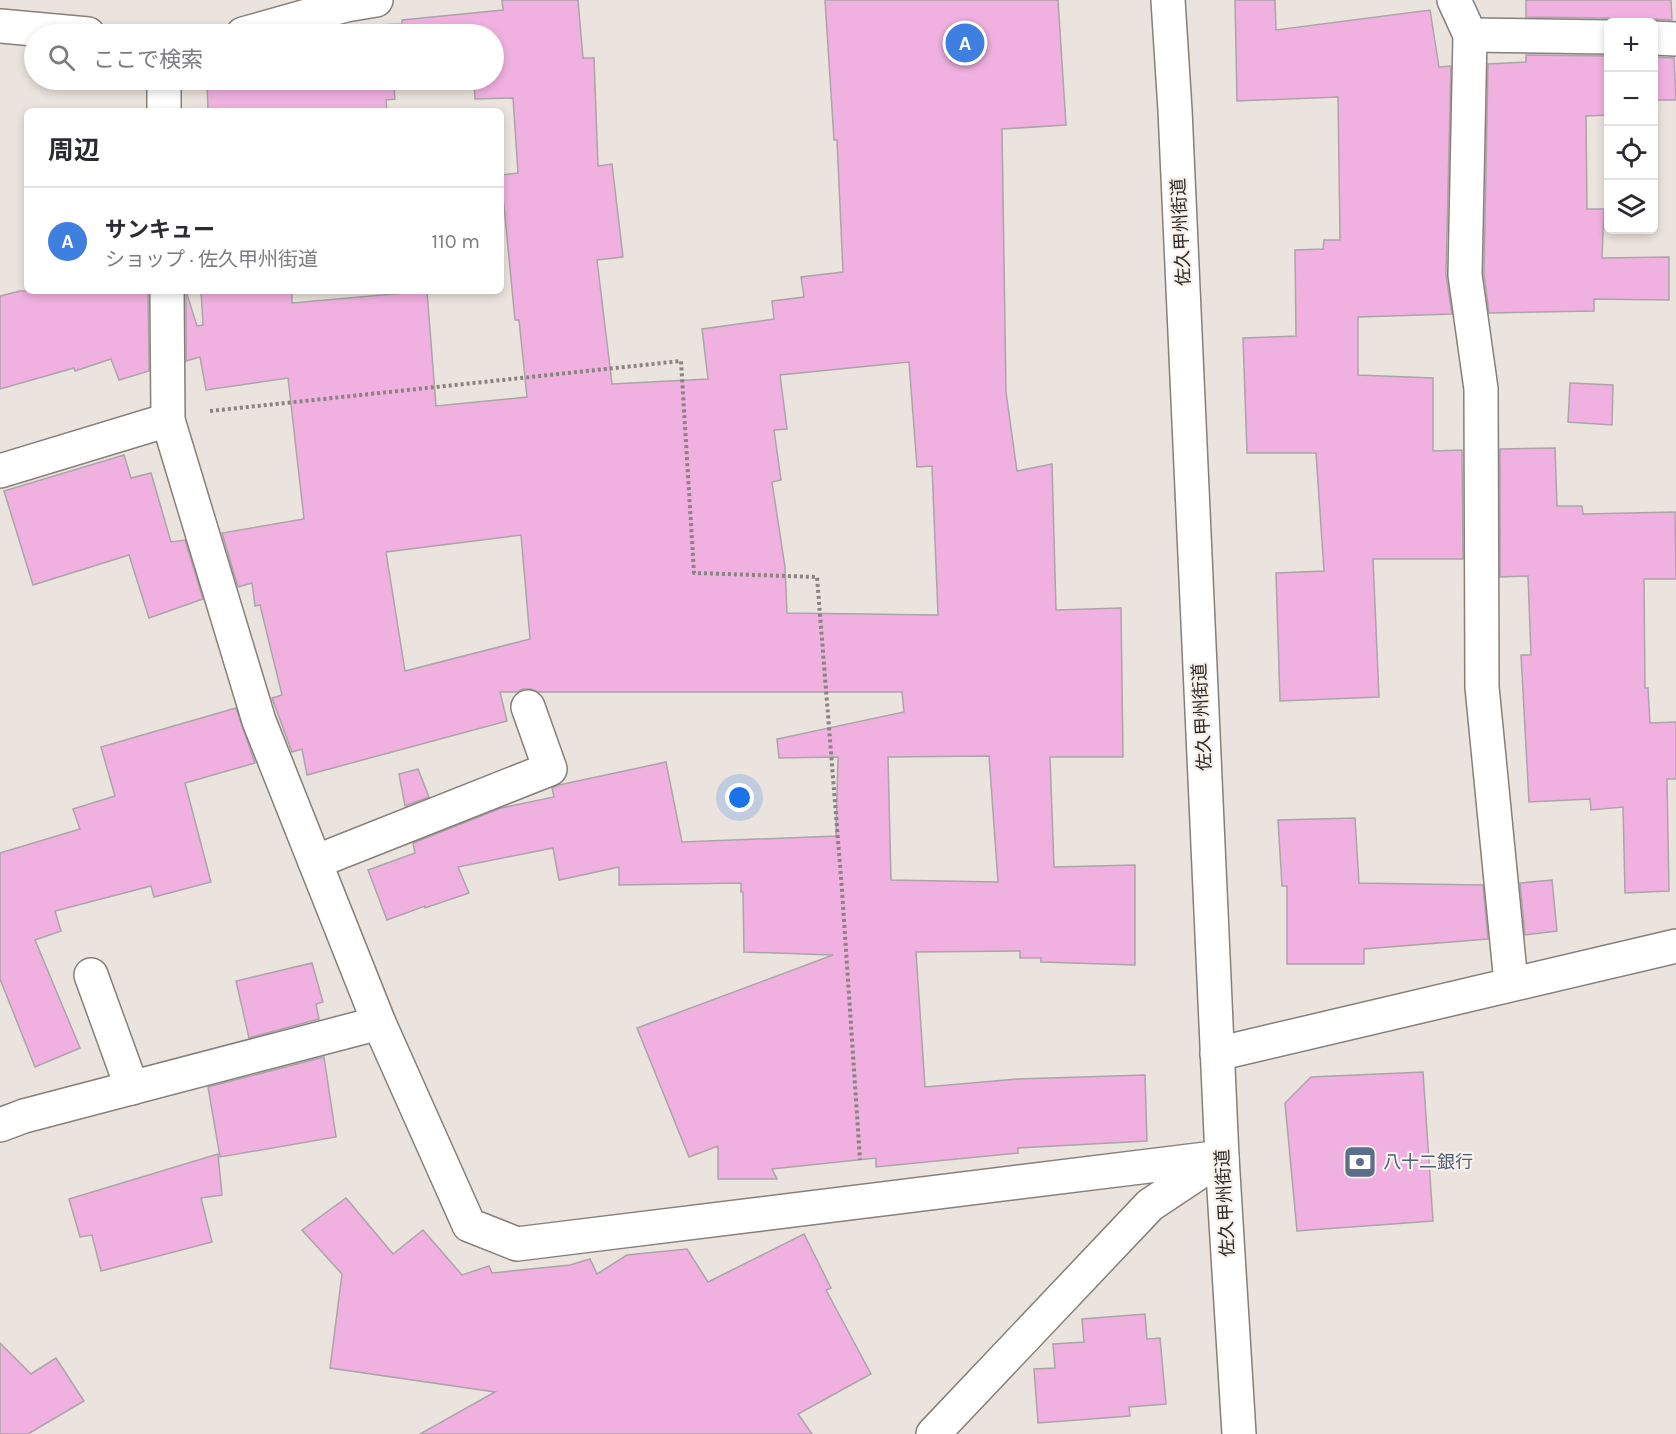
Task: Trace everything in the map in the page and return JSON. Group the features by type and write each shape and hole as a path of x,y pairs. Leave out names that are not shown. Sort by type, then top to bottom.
{"street":[{"name":"佐久甲州街道","path":"1168,0 1176,122 1222,1157 1239,1434"},
{"path":"1454,0 1470,35 1465,275 1481,389 1482,687 1511,983"},
{"path":"278,24 355,2"},
{"path":"0,26 24,28"},
{"path":"1470,35 1604,38"},
{"path":"1658,38 1676,39"},
{"path":"164,90 164,108"},
{"path":"167,294 168,420 260,721 379,1023 469,1226 517,1244 1222,1157"},
{"path":"0,471 168,420"},
{"path":"315,862 550,769 528,706"},
{"path":"1217,1054 1676,946"},
{"path":"91,975 132,1088"},
{"path":"0,1125 24,1116 379,1023"},
{"path":"933,1434 1150,1205 1222,1157"}],"path":[{"path":"168,420 204,412 681,360 694,573 817,577 842,890 863,1202"}],"building":[{"path":"502,0 578,0 583,58 594,58 598,166 612,164 623,257 597,260 612,384 708,379 702,329 774,319 772,301 804,297 801,277 843,272 837,140 834,140 825,0 1058,0 1066,125 1002,129 1006,392 1017,471 1052,464 1056,610 1121,608 1123,757 1050,757 1054,867 1135,865 1135,965 1041,962 1041,958 1020,958 1020,951 916,952 925,1087 1017,1079 1145,1075 1147,1141 1018,1148 1018,1153 876,1167 876,1158 772,1169 777,1179 718,1179 718,1146 689,1157 637,1028 833,955 744,952 741,883 619,885 619,867 559,880 553,848 458,867 469,893 387,920 368,870 415,853 413,843 501,808 554,797 552,788 559,785 666,762 682,842 836,836 838,757 779,758 777,739 904,712 902,692 538,692 522,689 518,692 500,692 507,721 307,775 302,749 292,752 272,698 282,695 260,605 255,606 252,583 238,587 222,533 304,519 288,378 206,390 200,357 186,361 186,294 197,326 203,325 201,294 292,294 292,303 393,294 427,294 436,406 527,397 519,320 515,320 504,206 504,175 518,173 513,98 475,99 475,90 504,90 504,24 402,24 402,20 503,10","holes":["909,362 917,467 932,466 938,615 787,613 785,567 772,482 781,480 774,430 787,429 780,375","521,535 530,639 405,671 386,552","989,756 998,882 891,880 888,757"]},
{"path":"1235,0 1275,0 1276,30 1430,10 1439,67 1451,66 1446,275 1452,314 1358,317 1358,375 1433,378 1433,451 1462,450 1463,559 1373,559 1379,697 1280,701 1276,573 1324,571 1316,453 1247,453 1243,338 1296,336 1295,250 1323,249 1324,240 1340,240 1338,97 1237,101"},
{"path":"1526,0 1671,0 1672,20 1658,18 1526,17"},
{"path":"1526,55 1604,56 1604,115 1586,116 1587,209 1604,209 1602,258 1669,257 1669,300 1594,299 1594,311 1489,313 1484,274 1488,64 1526,62"},
{"path":"1658,57 1674,58 1676,100 1658,100"},
{"path":"207,90 394,90 395,99 386,100 387,108 208,108"},
{"path":"20,291 24,291 24,294 148,294 149,371 119,380 111,359 75,371 74,368 0,389 0,296"},
{"path":"1570,383 1613,385 1612,425 1568,422"},
{"path":"1555,448 1557,506 1582,506 1583,514 1675,512 1676,579 1644,579 1645,688 1648,688 1650,723 1676,722 1676,779 1667,779 1669,891 1625,893 1623,807 1591,810 1590,799 1529,802 1521,655 1531,655 1528,576 1500,577 1500,449"},
{"path":"124,455 131,478 151,473 171,542 185,540 203,599 149,618 129,555 33,585 4,491"},
{"path":"236,708 255,763 185,783 211,882 154,897 151,886 55,911 61,931 35,940 80,1048 35,1067 0,979 0,853 80,829 73,809 115,796 101,747"},
{"path":"418,769 429,797 405,806 399,774"},
{"path":"1355,818 1359,883 1483,885 1488,939 1364,949 1364,964 1287,964 1287,886 1282,886 1278,820"},
{"path":"1552,880 1557,931 1525,935 1520,883"},
{"path":"312,963 323,1002 316,1004 319,1019 249,1038 236,981"},
{"path":"324,1057 336,1137 220,1157 208,1087"},
{"name":"八十二銀行","path":"1423,1072 1433,1221 1297,1231 1285,1103 1311,1077"},
{"path":"218,1154 222,1195 201,1198 212,1242 101,1271 92,1235 80,1237 69,1199"},
{"path":"346,1198 393,1254 423,1230 462,1275 489,1266 492,1273 570,1265 590,1259 597,1274 627,1255 687,1249 708,1282 804,1234 831,1288 826,1290 871,1374 798,1414 812,1434 420,1434 495,1392 330,1368 342,1274 302,1230"},
{"path":"1145,1314 1147,1339 1160,1338 1166,1404 1129,1407 1130,1416 1038,1423 1034,1369 1055,1368 1053,1344 1084,1342 1082,1319"},
{"path":"0,1343 31,1374 56,1358 84,1401 28,1434 0,1434"}],"place":[{"name":"サンキュー","path":"965,43"},
{"name":"八十二銀行","path":"1360,1162"}]}
